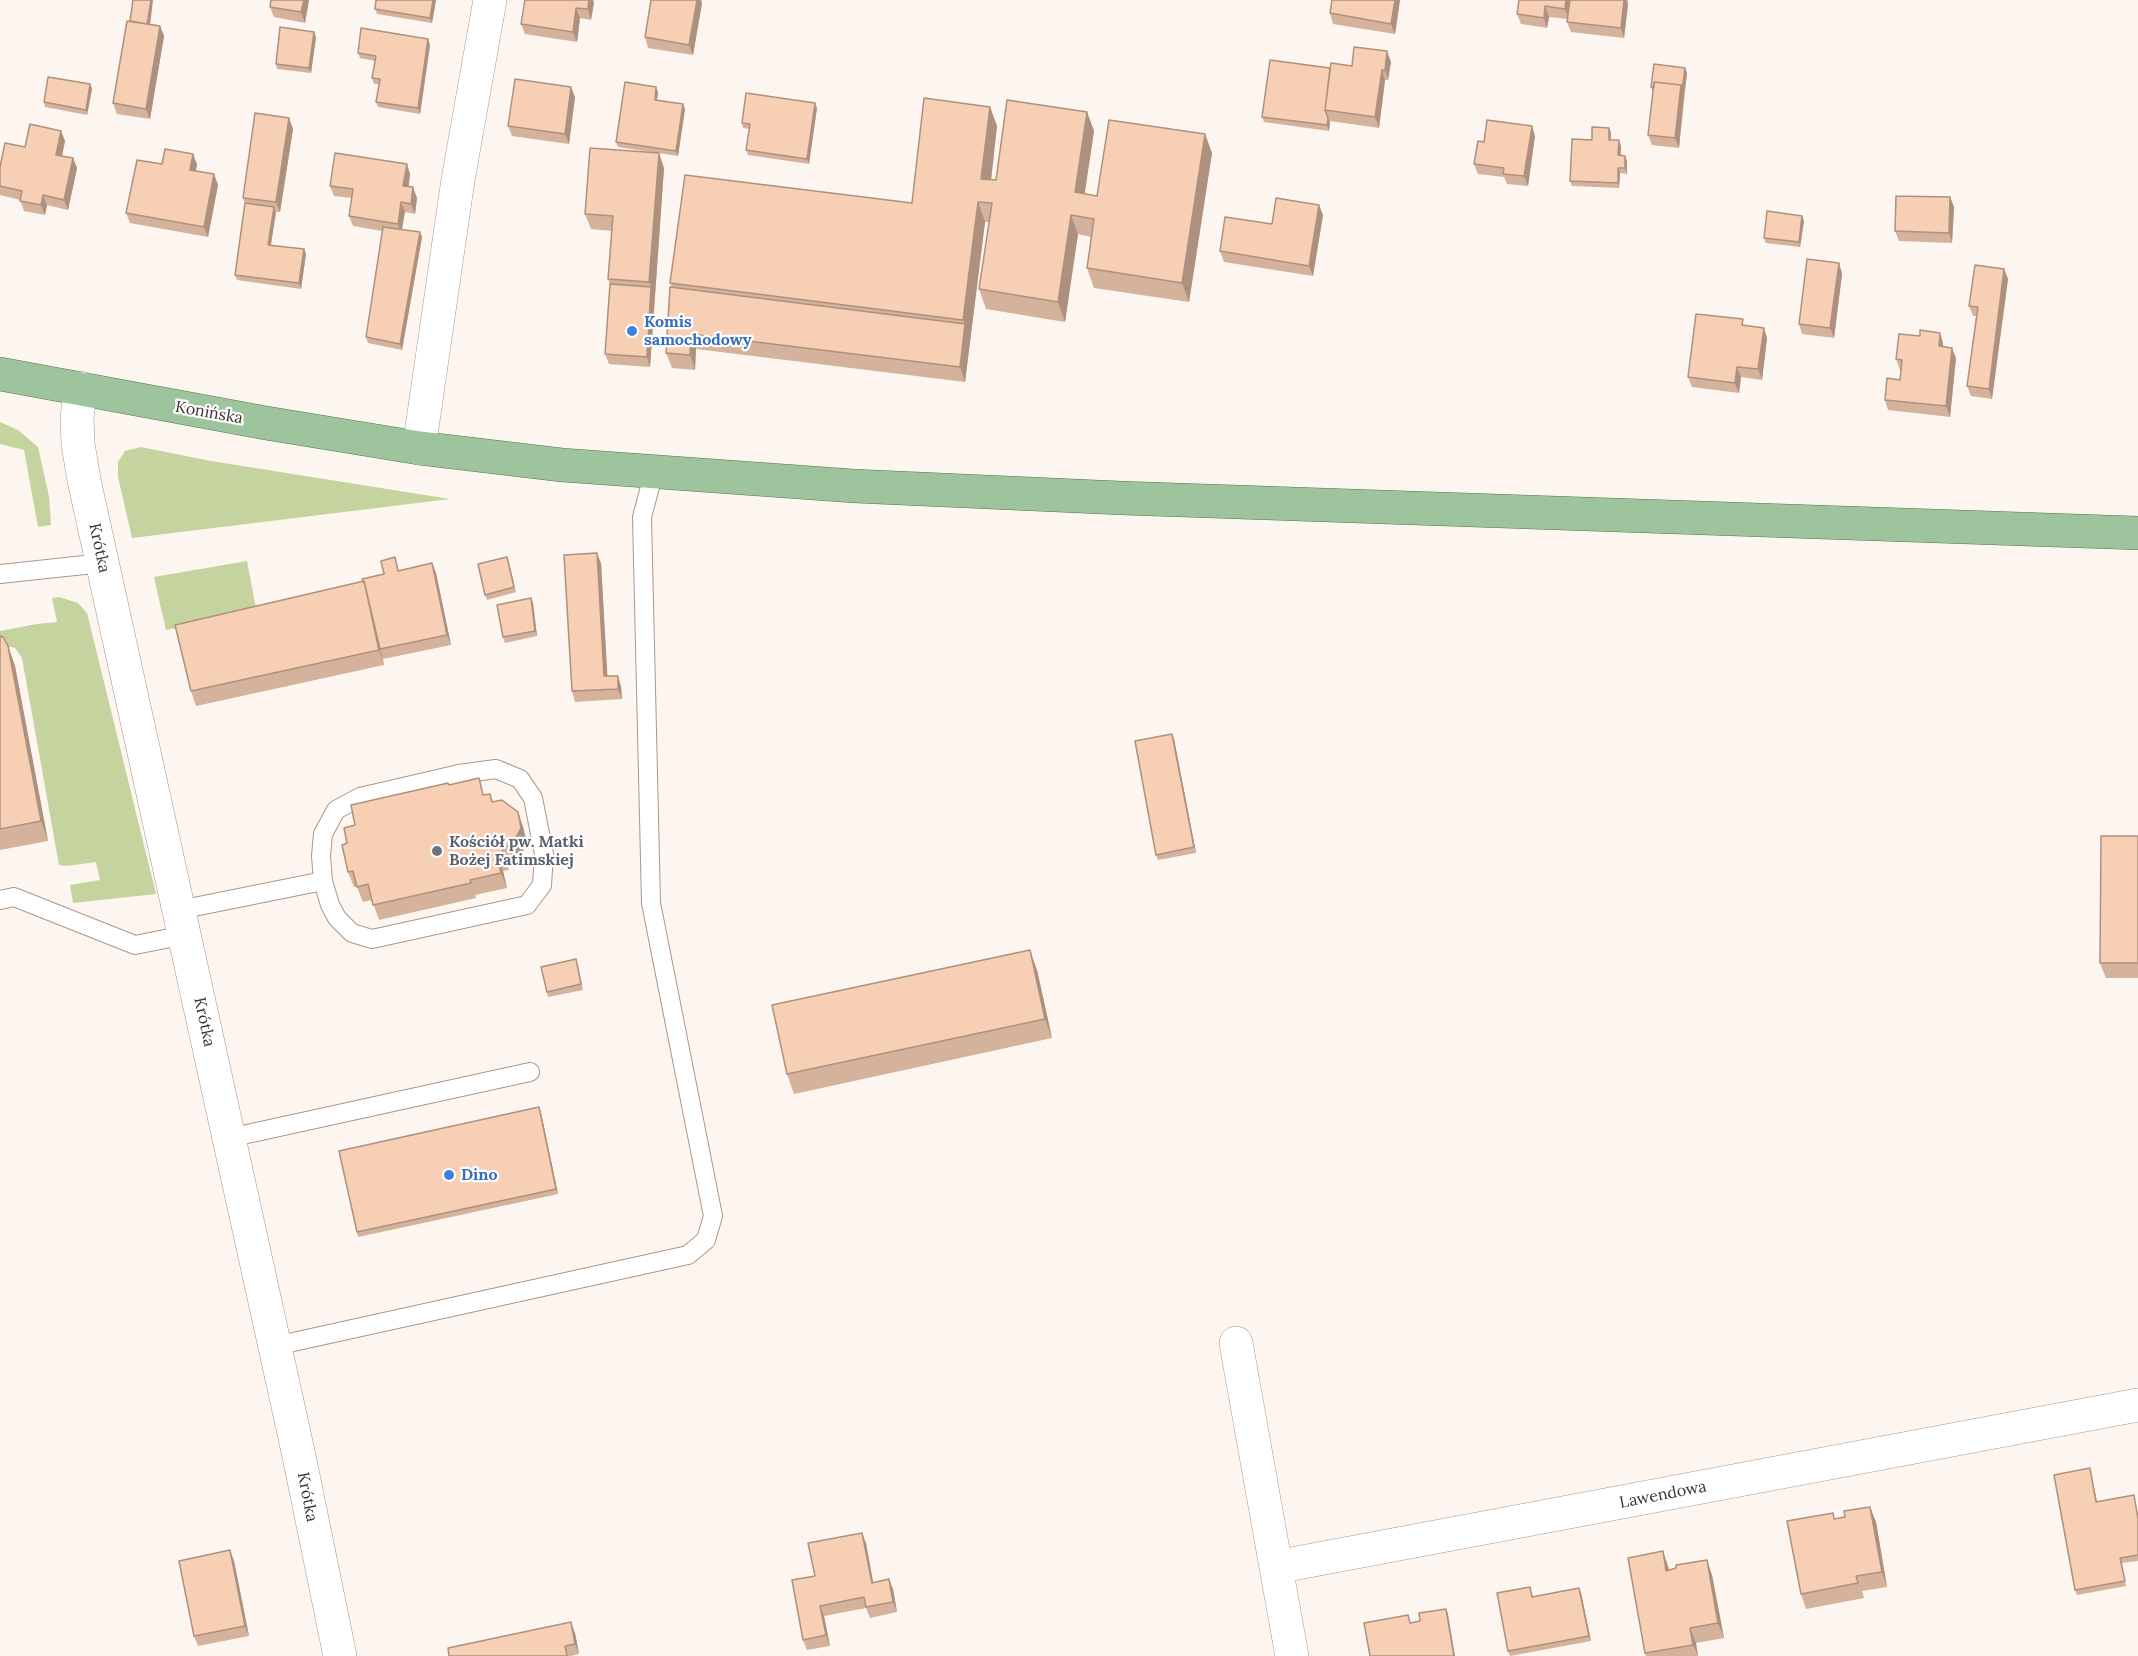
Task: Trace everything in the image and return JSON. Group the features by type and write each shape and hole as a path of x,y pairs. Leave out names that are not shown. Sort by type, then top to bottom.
{"main road":[{"name":"Konińska","path":"0,374 266,423 419,448 562,465 654,472 854,486 1121,498 2138,533"}],"street":[{"path":"419,448 458,180 490,0"},
{"name":"Krótka","path":"81,388 77,417 78,444 275,1346 340,1656"},
{"path":"1236,1343 1292,1656"},
{"name":"Lawendowa","path":"1276,1567 2138,1405"}],"lane":[{"path":"275,1346 688,1255 706,1240 713,1216 651,903 642,517 654,472"},
{"path":"0,574 103,563"},
{"path":"496,769 520,779 533,798 544,854 542,885 527,905 372,939 352,933 337,918 330,905 323,881 322,834 336,810 360,797 459,774 496,769"},
{"path":"0,900 14,897 135,945 182,923 323,881"},
{"path":"229,1138 530,1072"}],"green space":[{"path":"0,422 18,430 38,447 49,496 51,525 38,527 24,450 0,444"},
{"path":"141,447 211,461 450,499 132,538 118,477 118,462 125,451"},
{"path":"247,561 257,614 166,630 154,577"},
{"path":"59,597 78,603 87,613 156,894 73,903 70,885 100,880 96,862 59,865 22,658 15,648 0,644 0,631 57,622 52,598"}],"building":[{"path":"133,0 151,0 147,24 130,21"},
{"path":"271,0 304,0 301,12 270,7"},
{"path":"376,0 433,0 430,18 375,9"},
{"path":"525,0 589,0 588,9 576,8 573,32 521,24"},
{"path":"651,0 697,0 689,45 645,37"},
{"path":"1332,0 1395,0 1391,24 1330,13"},
{"path":"1519,0 1566,0 1565,9 1545,6 1544,18 1517,14"},
{"path":"1570,0 1624,0 1621,28 1567,22"},
{"path":"127,21 160,26 146,109 113,103"},
{"path":"280,27 314,32 309,68 276,64"},
{"path":"361,28 428,39 418,108 376,102 380,79 372,78 376,56 358,53"},
{"path":"1354,47 1387,51 1375,117 1325,110 1331,63 1352,66"},
{"path":"1270,60 1330,68 1325,110 1328,118 1327,125 1262,117"},
{"path":"1654,64 1685,68 1682,90 1681,85 1654,82 1654,87 1651,87"},
{"path":"48,77 90,84 86,110 44,102"},
{"path":"515,79 571,87 565,134 508,126"},
{"path":"625,82 656,87 655,100 683,104 676,151 616,142"},
{"path":"1654,82 1681,85 1675,138 1648,135"},
{"path":"746,93 815,103 807,159 746,150 750,124 742,123"},
{"path":"924,98 990,107 981,179 996,180 1007,100 1087,112 1075,192 1097,196 1109,120 1205,134 1182,283 1087,268 1094,219 1071,215 1058,302 979,289 992,203 978,202 963,320 670,283 685,175 912,203"},
{"path":"255,113 289,118 276,202 243,198"},
{"path":"1487,120 1532,126 1524,176 1503,174 1504,168 1474,164 1478,141 1484,142"},
{"path":"30,124 61,131 56,155 73,158 64,200 43,195 41,205 20,201 22,191 0,186 0,167 5,143 25,147"},
{"path":"1592,127 1609,128 1609,140 1619,140 1618,155 1625,156 1625,168 1618,168 1618,183 1570,181 1572,139 1592,140"},
{"path":"590,148 659,153 649,282 608,279 613,216 585,214"},
{"path":"165,149 193,154 190,170 214,174 204,227 126,213 137,160 162,164"},
{"path":"335,153 407,164 403,186 413,187 411,204 401,202 398,224 349,216 353,189 330,186"},
{"path":"1896,196 1950,197 1949,233 1895,231"},
{"path":"1276,198 1319,205 1309,266 1220,251 1225,217 1272,224"},
{"path":"245,203 274,207 268,245 304,249 299,283 235,275"},
{"path":"1767,211 1802,216 1799,242 1764,238"},
{"path":"383,227 420,232 400,344 366,337"},
{"path":"1807,259 1839,263 1830,328 1799,324"},
{"path":"1975,265 2004,269 1989,389 1967,386 1978,307 1969,306"},
{"name":"Komis samochodowy","path":"610,284 651,287 647,357 605,354"},
{"path":"670,287 965,324 960,367 691,334 690,355 666,353"},
{"path":"1696,314 1743,319 1742,325 1764,328 1758,369 1737,367 1735,383 1688,377"},
{"path":"1920,330 1940,333 1939,346 1952,348 1946,406 1885,400 1887,378 1900,380 1902,360 1896,359 1899,334 1920,336"},
{"path":"597,553 604,676 618,676 618,689 572,691 564,555"},
{"path":"395,557 398,571 432,563 447,635 380,649 362,579 384,574 381,561"},
{"path":"507,557 514,587 485,595 478,564"},
{"path":"364,581 379,650 191,691 175,625"},
{"path":"531,598 535,631 503,637 497,605"},
{"path":"0,636 8,646 41,821 0,829"},
{"path":"1172,734 1194,847 1156,855 1135,741"},
{"name":"Kościół pw. Matki Bożej Fatimskiej","path":"479,778 483,795 490,794 492,802 502,800 518,812 521,828 512,845 502,847 503,855 497,856 501,873 470,880 471,883 373,905 368,884 357,887 353,871 348,872 342,845 347,843 344,828 355,825 351,805"},
{"path":"2101,836 2138,836 2138,963 2100,963"},
{"path":"1030,950 1045,1019 787,1074 772,1005"},
{"path":"576,959 581,984 547,992 541,967"},
{"name":"Dino","path":"539,1107 556,1189 357,1232 339,1151"},
{"path":"2090,1468 2096,1502 2134,1495 2138,1519 2138,1555 2120,1558 2125,1581 2075,1590 2054,1475"},
{"path":"1870,1507 1882,1572 1856,1576 1858,1583 1801,1594 1787,1521 1833,1513 1834,1519 1845,1517 1844,1511"},
{"path":"862,1533 872,1583 889,1579 893,1602 866,1607 864,1597 820,1606 826,1635 803,1640 792,1580 815,1576 808,1543"},
{"path":"230,1550 245,1626 194,1636 179,1561"},
{"path":"1663,1551 1666,1571 1676,1568 1676,1565 1707,1560 1718,1623 1690,1628 1693,1645 1645,1653 1628,1558"},
{"path":"1530,1587 1532,1597 1579,1588 1589,1636 1508,1651 1497,1593"},
{"path":"1446,1609 1454,1656 1370,1656 1364,1623 1408,1615 1410,1623 1420,1621 1419,1613"},
{"path":"571,1622 575,1644 565,1646 567,1656 449,1656 448,1648"}],"place":[{"name":"Komis samochodowy","path":"632,331"},
{"name":"Kościół pw. Matki Bożej Fatimskiej","path":"437,851"},
{"name":"Dino","path":"449,1175"}]}
